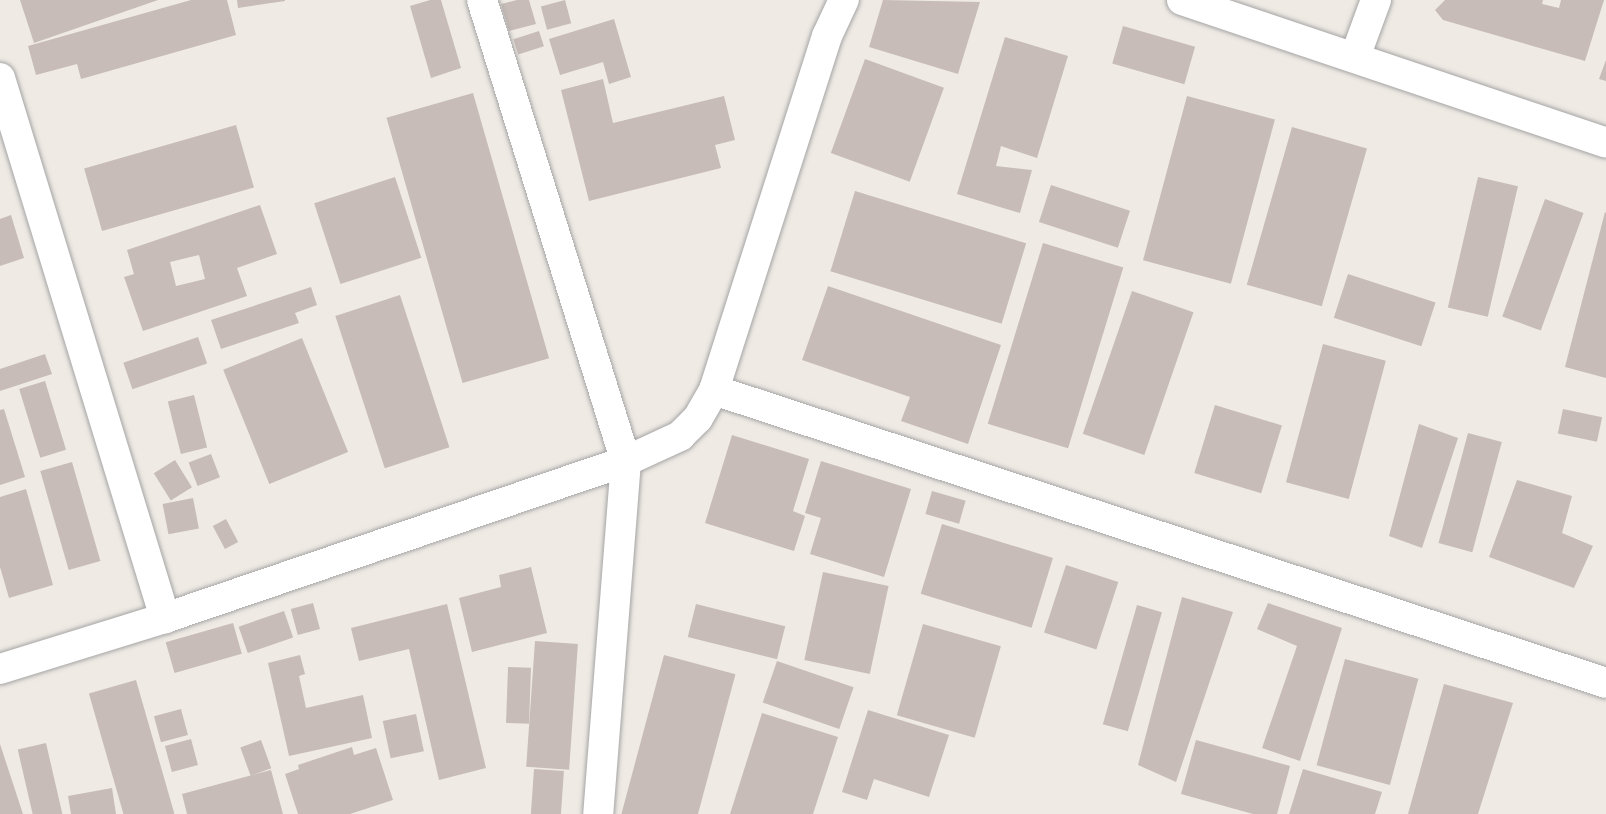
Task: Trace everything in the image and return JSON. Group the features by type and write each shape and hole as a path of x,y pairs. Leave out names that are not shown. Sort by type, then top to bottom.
{"street":[{"path":"482,0 626,461 598,814"},
{"path":"0,669 165,618 626,461 680,436 698,418 714,390 827,36 844,0"},
{"path":"1182,0 1606,143"},
{"path":"1355,57 1376,0"},
{"path":"0,78 165,618"},
{"path":"714,390 1606,683"}],"building":[{"path":"20,0 158,0 34,43"},
{"path":"191,0 227,0 236,35 81,79 77,64 36,75 28,46"},
{"path":"237,0 285,0 285,1 238,8"},
{"path":"430,0 441,0 461,68 431,78 410,6"},
{"path":"529,0 536,24 509,31 501,4"},
{"path":"565,0 571,23 547,30 541,6"},
{"path":"883,0 980,2 958,74 869,47"},
{"path":"1445,0 1543,0 1542,4 1559,8 1561,0 1604,0 1585,61 1443,20 1435,10"},
{"path":"614,19 631,77 609,84 603,62 560,75 549,39"},
{"path":"1123,26 1195,47 1184,84 1112,63"},
{"path":"539,31 544,46 518,55 513,39"},
{"path":"1005,37 1068,56 1037,158 1001,146 996,166 1032,170 1020,213 957,194"},
{"path":"865,59 944,88 910,182 831,153"},
{"path":"1606,60 1606,81 1599,79"},
{"path":"603,79 613,123 724,96 735,140 715,145 721,168 589,201 561,90"},
{"path":"473,93 549,358 463,383 386,118"},
{"path":"1187,96 1275,120 1231,284 1143,260"},
{"path":"236,125 254,187 102,231 84,169"},
{"path":"1292,127 1367,148 1322,306 1247,285"},
{"path":"395,177 421,258 340,284 314,203"},
{"path":"1478,177 1518,186 1488,317 1448,308"},
{"path":"1051,185 1130,211 1118,248 1039,222"},
{"path":"855,191 1026,243 1002,324 830,271"},
{"path":"1545,199 1584,213 1541,330 1502,316"},
{"path":"260,205 277,254 237,268 247,296 143,331 124,277 134,274 127,250","holes":["199,255 205,279 176,286 170,262"]},
{"path":"1606,213 1606,378 1565,367"},
{"path":"11,215 24,258 0,266 0,219"},
{"path":"1043,243 1123,268 1068,448 988,424"},
{"path":"1348,274 1435,302 1421,346 1334,318"},
{"path":"828,286 1001,345 968,444 901,421 910,397 802,360"},
{"path":"311,287 317,305 295,313 299,323 221,349 211,320"},
{"path":"1132,291 1193,312 1144,455 1083,434"},
{"path":"400,295 449,447 385,468 335,316"},
{"path":"198,337 207,363 132,389 123,363"},
{"path":"302,338 348,452 269,484 223,370"},
{"path":"1323,344 1386,361 1349,499 1286,482"},
{"path":"45,354 52,374 0,391 0,369"},
{"path":"45,381 66,450 40,458 19,389"},
{"path":"194,395 207,447 181,454 168,402"},
{"path":"1215,405 1282,425 1261,493 1194,473"},
{"path":"4,409 25,477 0,485 0,410"},
{"path":"1563,409 1602,417 1597,442 1558,433"},
{"path":"1419,424 1458,438 1422,548 1389,536"},
{"path":"1468,433 1502,442 1472,552 1438,543"},
{"path":"732,435 809,459 793,511 805,516 794,551 705,523"},
{"path":"211,454 220,477 198,486 189,463"},
{"path":"175,460 192,487 171,500 154,473"},
{"path":"821,461 911,489 884,577 810,554 821,518 805,513"},
{"path":"72,462 100,561 69,570 40,471"},
{"path":"1517,480 1572,496 1562,533 1593,546 1574,588 1489,557"},
{"path":"26,489 53,585 9,598 0,567 0,497"},
{"path":"932,491 966,501 959,524 925,514"},
{"path":"193,498 199,528 168,534 163,504"},
{"path":"226,519 238,542 225,549 213,526"},
{"path":"942,524 1053,558 1032,628 921,594"},
{"path":"1066,565 1118,582 1096,650 1044,633"},
{"path":"531,567 547,633 472,652 459,598 501,587 499,575"},
{"path":"823,572 889,586 870,674 804,660"},
{"path":"1182,597 1233,612 1176,782 1138,765"},
{"path":"313,603 320,629 298,635 291,609"},
{"path":"1268,603 1342,628 1300,761 1262,748 1297,646 1257,629"},
{"path":"447,604 486,768 439,780 409,649 359,661 351,628"},
{"path":"696,604 785,626 777,659 688,637"},
{"path":"1137,605 1162,612 1128,731 1103,724"},
{"path":"284,611 293,637 248,653 239,627"},
{"path":"233,623 242,654 175,673 166,642"},
{"path":"923,624 1001,646 975,738 897,715"},
{"path":"535,641 578,644 569,770 526,767"},
{"path":"300,655 305,674 299,676 306,708 363,695 372,738 289,756 268,663"},
{"path":"664,655 735,674 698,814 621,814"},
{"path":"1345,659 1418,679 1390,785 1317,765"},
{"path":"777,661 854,687 839,729 763,703"},
{"path":"508,667 531,668 529,724 506,723"},
{"path":"136,680 174,814 123,814 89,694"},
{"path":"1444,684 1513,703 1478,814 1408,814"},
{"path":"181,709 188,735 161,742 154,716"},
{"path":"868,710 949,735 929,797 874,779 867,800 842,792"},
{"path":"762,713 838,737 813,814 730,814"},
{"path":"416,714 424,751 391,758 383,721"},
{"path":"191,739 198,765 172,772 165,746"},
{"path":"261,740 271,768 251,776 240,748"},
{"path":"1196,740 1290,766 1277,814 1253,814 1181,794"},
{"path":"46,743 62,814 33,814 18,750"},
{"path":"0,744 23,814 0,814"},
{"path":"352,747 354,755 376,748 393,800 350,814 298,814 285,774 299,769 298,765"},
{"path":"534,769 564,771 561,814 531,814"},
{"path":"1303,769 1382,792 1375,814 1289,814"},
{"path":"271,770 283,814 187,814 182,794"},
{"path":"112,788 116,814 71,814 68,796"}]}
